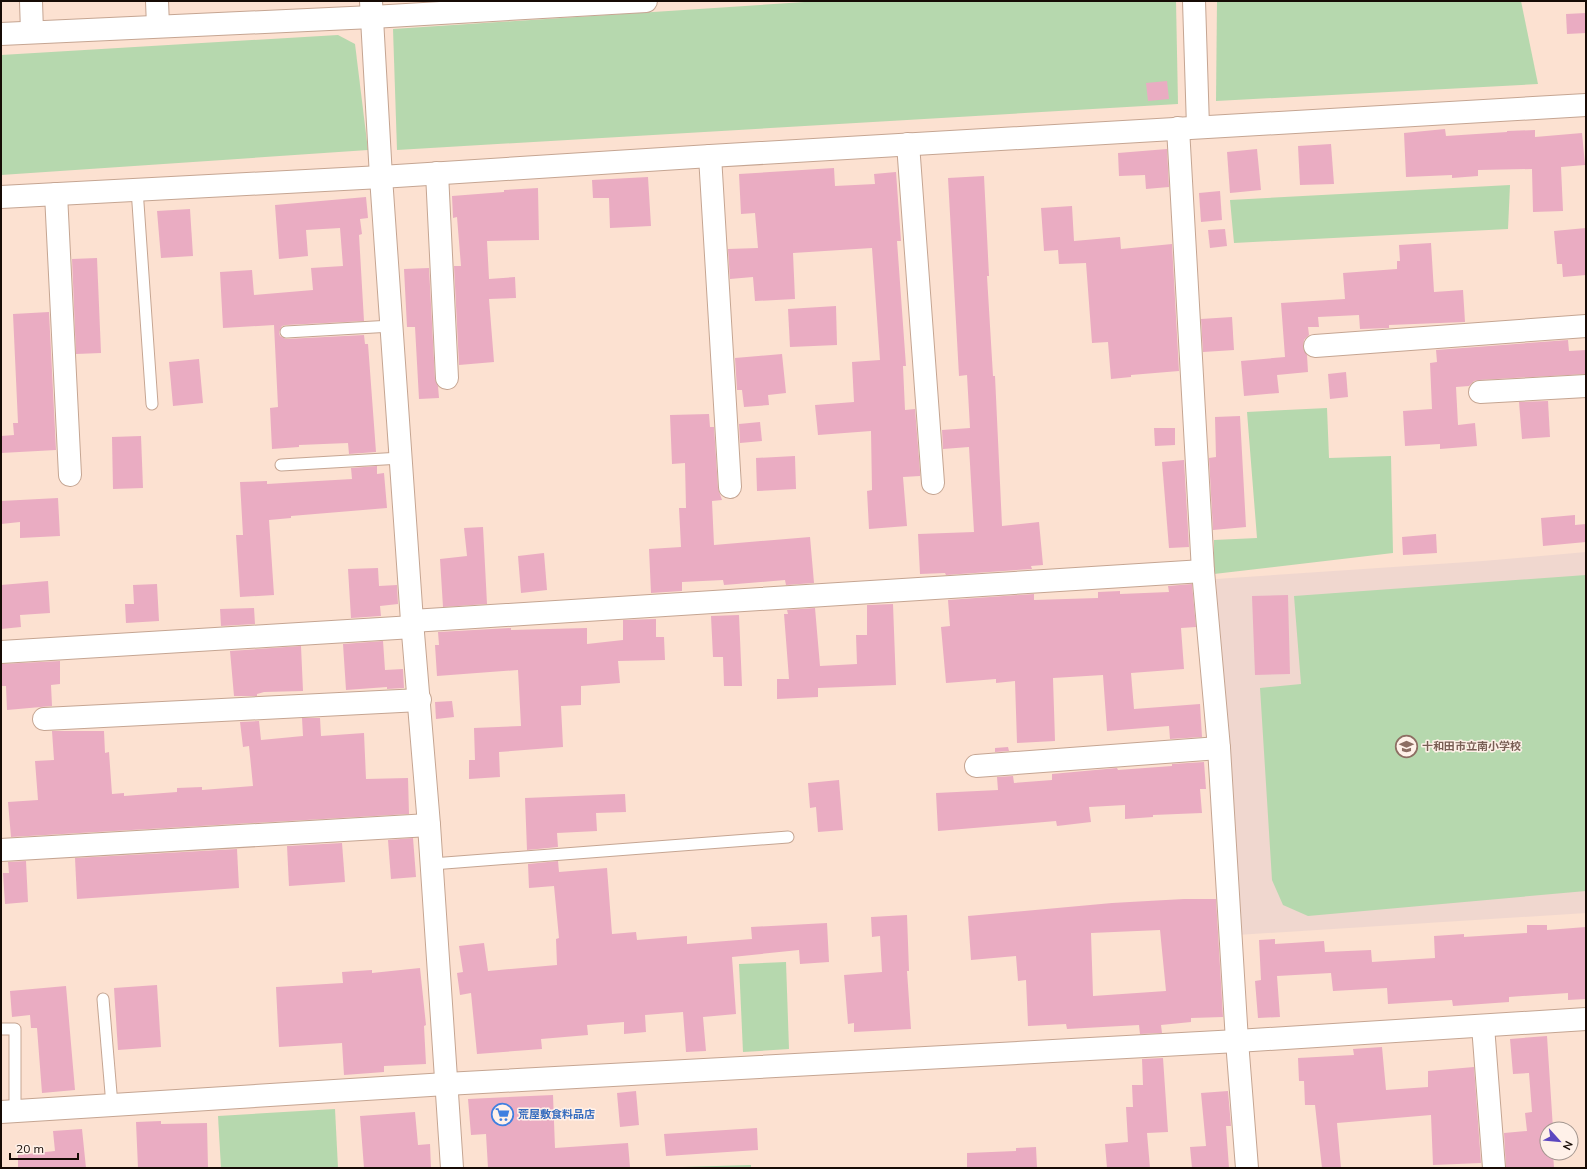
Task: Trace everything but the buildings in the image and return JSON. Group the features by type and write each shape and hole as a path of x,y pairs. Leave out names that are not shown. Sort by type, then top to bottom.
{"street":[{"path":"31,1 32,32"},
{"path":"157,1 158,26"},
{"path":"1,34 158,26 371,9 646,1"},
{"path":"1194,1 1188,128 1204,571 1218,748 1237,1042 1247,1168"},
{"path":"371,9 381,177 432,864 452,1168"},
{"path":"1,197 381,177 908,144 1586,105"},
{"path":"908,144 933,484"},
{"path":"710,156 730,487"},
{"path":"436,173 446,378"},
{"path":"56,194 70,475"},
{"path":"1315,346 1586,326"},
{"path":"1480,392 1586,386"},
{"path":"1,652 1204,571"},
{"path":"44,719 420,700"},
{"path":"976,766 1218,748"},
{"path":"1,850 429,825"},
{"path":"8,1112 446,1084 1237,1042 1586,1018"},
{"path":"1483,1026 1494,1168"}],"lane":[{"path":"137,189 152,404"},
{"path":"286,332 392,326"},
{"path":"281,465 401,458"},
{"path":"432,864 788,837"},
{"path":"103,999 112,1105"},
{"path":"1,1029 15,1029 8,1112"}],"shaded area":[{"name":"十和田市立南小学校","path":"1586,552 1586,913 1237,935 1216,579 1483,561"}],"green space":[{"path":"820,1 1176,1 1178,104 397,150 393,29"},
{"path":"1217,1 1521,1 1538,84 1216,101"},
{"path":"338,35 355,44 368,150 1,175 1,55"},
{"path":"1510,185 1508,229 1234,243 1230,200"},
{"path":"1327,408 1329,458 1391,456 1393,553 1214,574 1214,540 1257,538 1247,412"},
{"name":"十和田市立南小学校","path":"1586,575 1586,891 1308,916 1283,905 1272,880 1260,688 1301,684 1294,596"},
{"path":"786,962 789,1049 743,1052 739,964"},
{"path":"335,1109 338,1168 221,1168 218,1116"},
{"path":"751,1165 751,1168 648,1168"}],"place":[{"name":"十和田市立南小学校","path":"1406,746"},
{"name":"荒屋敷食料品店","path":"503,1114"}]}
